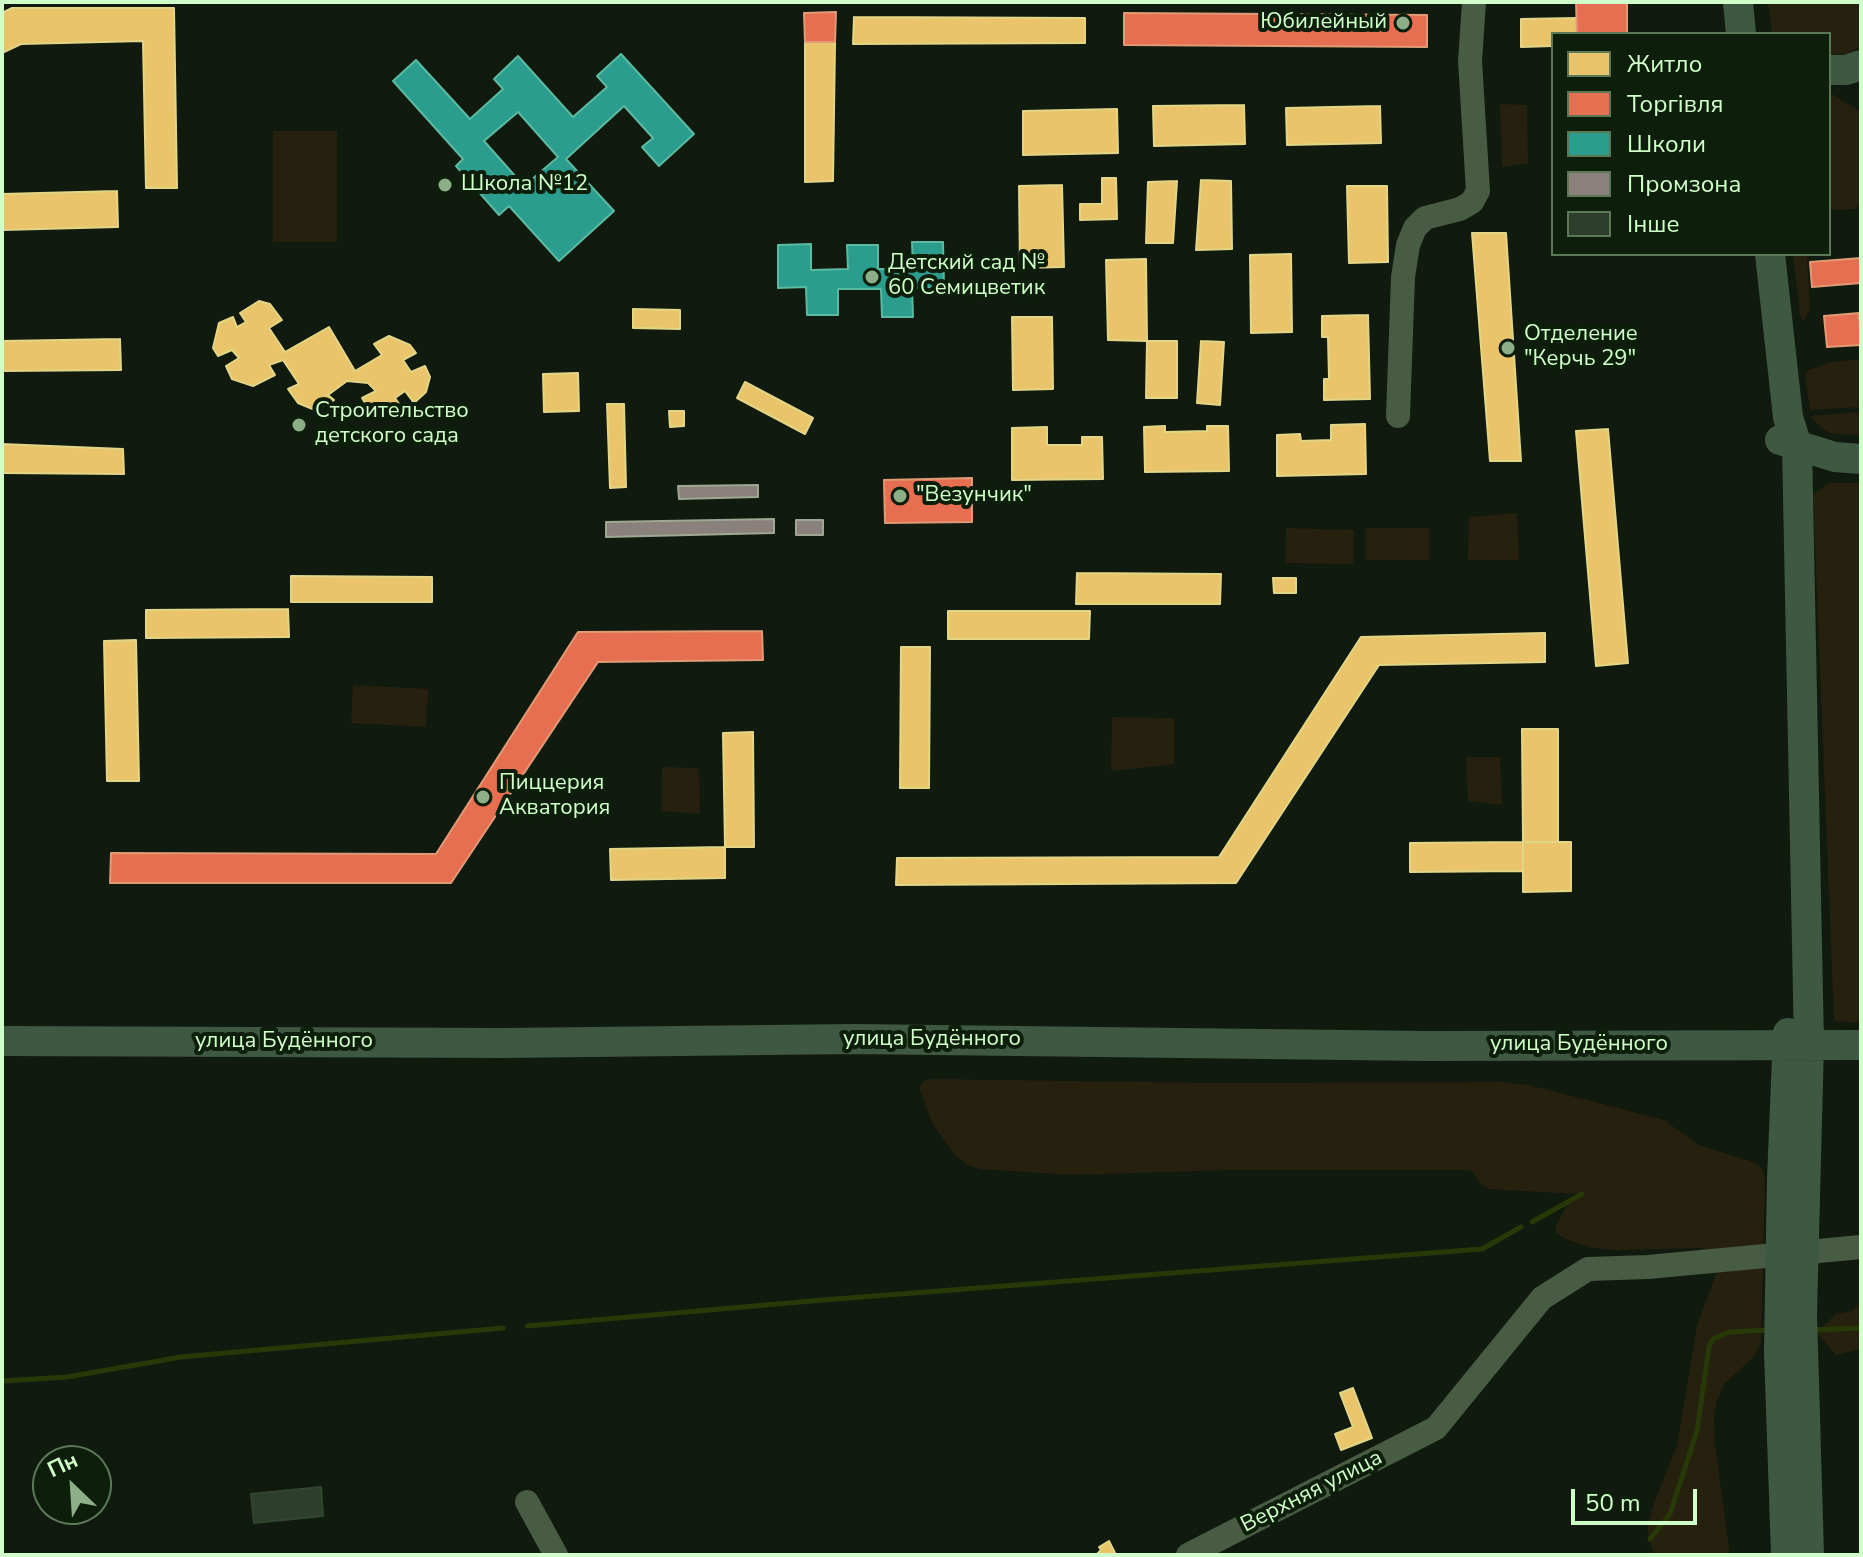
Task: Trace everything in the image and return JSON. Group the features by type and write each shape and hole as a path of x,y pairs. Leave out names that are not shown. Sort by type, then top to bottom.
{"main road":[{"path":"1738,2 1741,32"},
{"path":"1831,70 1846,70 1861,65"},
{"path":"1756,256 1768,377 1787,443"},
{"path":"1770,256 1788,417 1798,1044 1782,1179 1793,1253 1786,1555"},
{"path":"1787,443 1835,457 1861,459"},
{"name":"улица Будённого","path":"2,1041 503,1043 854,1039 1427,1046 1861,1045"},
{"path":"1791,1350 1809,1555"}],"street":[{"path":"1398,416 1403,277 1408,245 1415,228 1425,218 1460,209 1472,202 1478,191 1470,61 1474,2"},
{"path":"1793,1253 1861,1247"},
{"name":"Верхняя улица","path":"1188,1555 1436,1428 1542,1298 1588,1269 1648,1267 1793,1253"},
{"path":"527,1502 556,1555"}],"shaded area":[{"path":"1768,2 1861,2 1861,46 1847,54 1831,55 1831,32 1772,32"},
{"path":"1831,93 1861,112 1861,205 1854,209 1831,210"},
{"path":"1500,104 1527,105 1528,163 1502,167"},
{"path":"273,131 337,131 337,242 273,242"},
{"path":"1793,256 1807,256 1810,310 1803,321"},
{"path":"1861,359 1861,407 1810,410 1805,375 1808,370 1831,362"},
{"path":"1861,412 1861,434 1857,435 1826,431 1809,416"},
{"path":"1829,483 1861,483 1861,1023 1834,1021 1813,494"},
{"path":"1517,513 1519,560 1468,560 1469,517"},
{"path":"1286,528 1354,530 1353,564 1285,563"},
{"path":"1365,528 1429,528 1429,560 1365,560"},
{"path":"353,685 428,689 426,727 351,723"},
{"path":"1112,717 1174,718 1174,764 1111,771"},
{"path":"1466,757 1500,757 1502,805 1468,801"},
{"path":"662,767 699,768 700,814 661,811"},
{"path":"924,1081 1218,1083 1503,1082 1529,1085 1664,1120 1699,1145 1756,1163 1763,1170 1765,1178 1761,1342 1755,1356 1724,1384 1714,1417 1730,1555 1654,1555 1648,1535 1654,1503 1677,1445 1697,1326 1718,1268 1709,1251 1700,1248 1618,1250 1594,1248 1568,1240 1556,1233 1556,1226 1571,1197 1578,1194 1489,1189 1481,1185 1473,1172 1468,1170 1231,1170 1072,1175 980,1169 967,1165 954,1154 932,1123 919,1087"},
{"path":"1861,1301 1861,1349 1836,1355 1817,1333 1835,1314 1852,1311"}],"building: Житло":[{"path":"12,8 174,8 177,188 146,188 143,41 21,44 2,53 2,13"},
{"path":"854,17 1085,18 1085,43 853,44"},
{"path":"1577,18 1577,32 1551,32 1551,46 1521,47 1521,19"},
{"path":"805,42 835,42 833,181 805,182"},
{"path":"1244,105 1245,144 1154,146 1153,106"},
{"path":"1380,106 1381,143 1287,145 1286,108"},
{"path":"1117,109 1118,153 1023,155 1023,111"},
{"path":"1102,178 1116,178 1117,219 1080,220 1080,204 1102,204"},
{"path":"1201,180 1231,181 1232,249 1196,250"},
{"path":"1177,181 1173,243 1146,243 1148,182"},
{"path":"1062,185 1064,267 1020,268 1019,186"},
{"path":"1347,186 1387,186 1388,262 1349,263"},
{"path":"117,191 118,227 2,230 2,194"},
{"path":"1472,233 1506,233 1521,461 1490,461"},
{"path":"1291,254 1292,332 1251,333 1250,255"},
{"path":"1146,259 1147,341 1108,340 1106,260"},
{"path":"259,301 270,304 282,320 269,328 285,352 329,327 355,371 382,355 374,344 389,336 410,345 416,353 403,360 411,372 425,366 430,377 426,392 414,403 405,391 395,398 402,408 386,418 370,411 362,398 376,391 368,383 347,381 328,395 334,400 315,410 298,403 288,389 299,384 283,360 269,365 275,375 253,386 232,379 226,366 239,358 232,350 218,356 213,348 219,323 233,317 237,327 246,322 240,313"},
{"path":"633,309 680,310 680,329 633,328"},
{"path":"1368,315 1370,399 1324,400 1324,379 1329,379 1328,337 1322,337 1322,316"},
{"path":"1012,317 1052,317 1053,389 1013,390"},
{"path":"120,339 121,370 2,371 2,341"},
{"path":"1147,341 1177,341 1177,398 1146,398"},
{"path":"1201,341 1224,342 1220,405 1197,403"},
{"path":"578,373 579,411 544,412 543,374"},
{"path":"745,382 813,418 805,434 737,398"},
{"path":"607,404 624,404 626,487 610,488"},
{"path":"669,411 684,411 684,426 670,427"},
{"path":"1365,424 1366,474 1277,476 1277,435 1300,434 1301,441 1331,440 1331,425"},
{"path":"1165,426 1165,432 1207,431 1207,426 1228,426 1229,471 1145,472 1144,427"},
{"path":"1047,427 1047,445 1082,445 1082,437 1102,437 1103,479 1012,480 1012,428"},
{"path":"1608,429 1628,663 1596,666 1576,431"},
{"path":"2,444 123,449 124,474 2,473"},
{"path":"1077,573 1221,574 1220,604 1076,604"},
{"path":"291,576 432,577 432,602 291,602"},
{"path":"1273,578 1296,578 1296,593 1274,593"},
{"path":"288,609 289,637 146,638 146,610"},
{"path":"948,611 1090,611 1089,639 948,639"},
{"path":"1545,633 1545,662 1379,665 1236,883 896,885 897,858 1219,857 1361,637"},
{"path":"136,640 139,781 107,781 104,641"},
{"path":"901,647 930,647 929,788 900,788"},
{"path":"1522,729 1558,729 1558,842 1523,842"},
{"path":"753,732 754,847 725,847 723,733"},
{"path":"1523,842 1523,871 1410,872 1410,843"},
{"path":"1523,842 1571,842 1571,891 1523,892"},
{"path":"725,847 725,878 611,880 610,849"},
{"path":"1353,1388 1372,1438 1341,1450 1335,1434 1353,1427 1340,1393"},
{"path":"1109,1541 1116,1555 1096,1555 1101,1550 1099,1547"}],"building: Торгівля":[{"path":"1576,2 1627,2 1627,32 1577,32"},
{"path":"836,12 835,42 805,42 804,13"},
{"path":"1124,13 1427,15 1427,47 1124,45"},
{"path":"1861,258 1861,283 1812,287 1810,262"},
{"path":"1859,313 1861,345 1827,347 1824,316"},
{"path":"972,478 972,522 885,523 884,480"},
{"path":"762,631 763,660 598,662 451,883 110,883 111,853 436,854 578,632"}],"building: Школи":[{"path":"621,54 694,134 659,166 642,147 653,138 624,106 566,159 614,211 559,261 509,206 499,215 456,166 463,159 393,81 416,60 470,119 503,89 494,79 518,56 573,117 607,87 597,76","holes":["518,112 558,157 524,186 484,141"]},
{"path":"912,242 943,242 944,287 912,288 913,317 882,317 881,289 838,289 838,315 807,315 806,287 778,288 778,245 811,244 811,270 848,269 847,245 878,245 878,269 913,269"}],"building: Промзона":[{"path":"758,485 758,497 679,499 678,486"},
{"path":"774,519 774,533 606,537 606,522"},
{"path":"796,520 823,520 823,535 796,535"}],"building: Інше":[{"path":"321,1487 323,1516 254,1523 251,1494"}],"waterway":[{"path":"1532,1222 1582,1194"},
{"path":"527,1326 1482,1249 1521,1227"},
{"path":"2,1381 67,1377 181,1357 503,1328"},
{"path":"1811,1330 1861,1328"},
{"path":"1650,1539 1670,1514 1697,1431 1709,1346 1713,1339 1729,1332 1769,1330"}],"place":[{"name":"Юбилейный","path":"1403,23"},
{"name":"Школа №12","path":"445,185"},
{"name":"Детский сад № 60 Семицветик","path":"872,277"},
{"name":"Отделение \"Керчь 29\"","path":"1508,348"},
{"name":"Строительство детского сада","path":"299,425"},
{"name":"\"Везунчик\"","path":"900,496"},
{"name":"Пиццерия Акватория","path":"483,797"}]}
